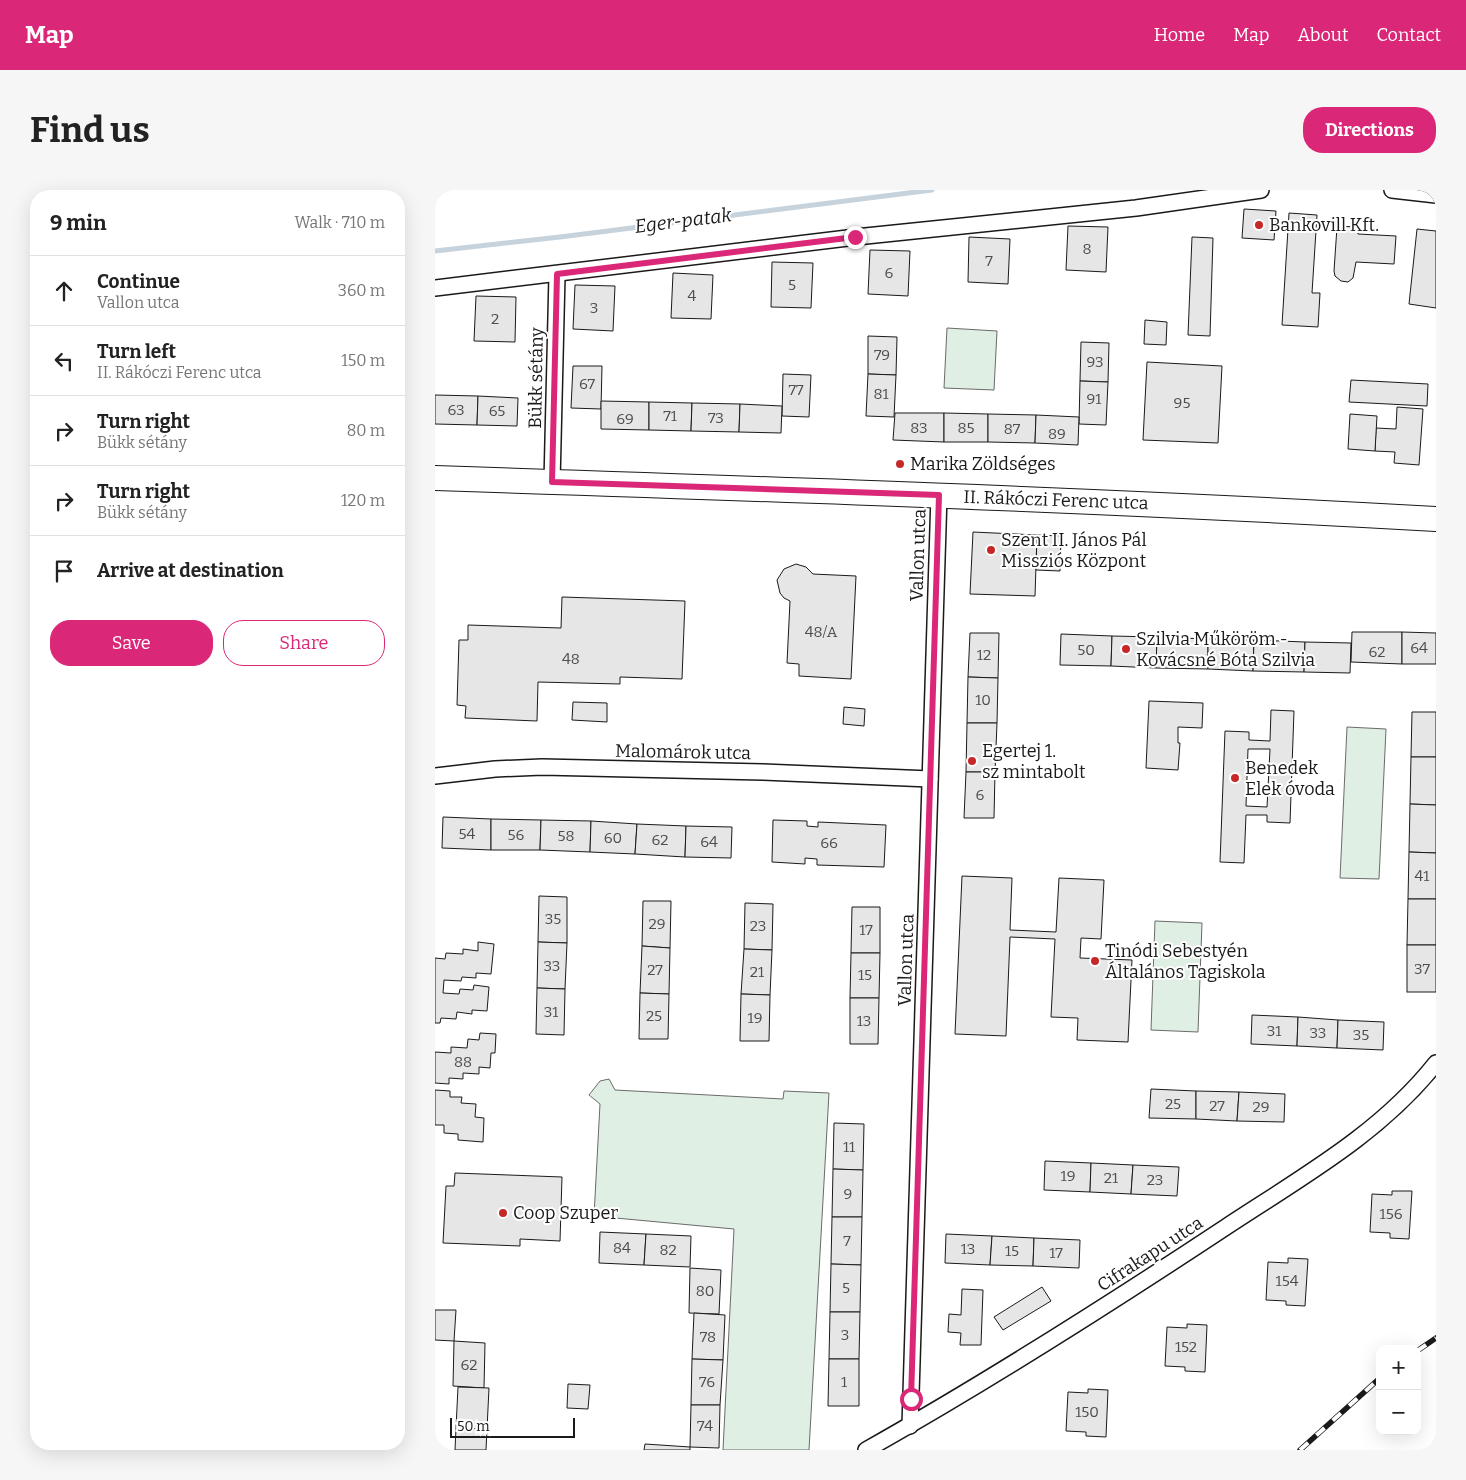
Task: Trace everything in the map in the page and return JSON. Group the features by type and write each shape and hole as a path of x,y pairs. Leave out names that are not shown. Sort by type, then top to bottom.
{"main road":[{"name":"II. Rákóczi Ferenc utca","path":"435,478 939,495 1296,510 1436,519"}],"street":[{"path":"435,288 855,237 1136,208 1261,190"},
{"path":"1392,190 1436,195"},
{"name":"Bükk sétány","path":"552,482 557,274"},
{"name":"Vallon utca","path":"910,1426 939,495"},
{"name":"Malomárok utca","path":"435,776 495,769 542,768 763,772 930,779"},
{"name":"Cifrakapu utca","path":"866,1450 987,1380 1149,1278 1341,1152 1394,1110 1436,1064"}],"green space":[{"path":"947,328 997,331 994,390 944,388"},
{"path":"1347,727 1386,729 1379,879 1340,878"},
{"path":"1155,921 1202,923 1198,1032 1151,1030"},
{"path":"609,1079 615,1090 783,1099 784,1091 829,1093 809,1450 723,1450 734,1229 594,1216 600,1104 589,1095 600,1081"}],"building":[{"name":"Bankovill Kft.","path":"1244,209 1276,211 1274,240 1242,238"},
{"path":"1289,213 1317,215 1312,293 1320,293 1318,327 1282,325"},
{"path":"1068,226 1108,227 1106,272 1066,270"},
{"path":"1335,226 1358,227 1358,234 1396,236 1394,264 1356,262 1353,278 1348,282 1341,281 1335,276 1334,271 1337,227"},
{"path":"1417,229 1436,231 1436,308 1409,304"},
{"path":"969,237 1010,239 1008,284 968,282"},
{"path":"1192,237 1213,238 1210,336 1188,335"},
{"path":"870,250 910,251 908,296 868,294"},
{"path":"772,262 813,263 811,308 771,307"},
{"path":"673,273 713,275 711,319 671,318"},
{"path":"575,285 615,286 613,331 573,329"},
{"path":"476,296 516,297 515,342 474,341"},
{"path":"1145,320 1167,322 1166,345 1144,344"},
{"path":"868,336 897,337 896,375 868,374"},
{"path":"1081,342 1109,343 1108,382 1080,381"},
{"path":"1147,362 1222,366 1218,443 1143,440"},
{"path":"573,366 602,366 601,409 571,408"},
{"path":"783,374 811,375 809,417 782,416"},
{"path":"868,374 896,375 894,417 866,416"},
{"path":"1351,380 1428,384 1427,406 1349,402"},
{"path":"1080,381 1108,382 1106,425 1079,424"},
{"path":"435,395 478,396 477,425 435,424"},
{"path":"478,396 518,398 517,426 477,425"},
{"path":"601,401 649,402 649,430 601,429"},
{"path":"649,402 692,403 691,431 649,430"},
{"path":"692,403 740,404 739,432 691,431"},
{"path":"740,404 782,406 781,433 739,432"},
{"path":"1397,407 1423,409 1419,465 1394,463 1395,452 1375,451 1376,428 1396,429"},
{"path":"895,413 944,413 944,442 893,440"},
{"path":"944,413 988,414 988,442 944,442"},
{"path":"988,414 1036,415 1035,443 988,442"},
{"path":"1350,414 1377,416 1375,451 1348,449"},
{"path":"1036,415 1079,417 1078,445 1035,443"},
{"path":"973,532 1037,535 1035,596 970,594"},
{"path":"1037,535 1061,536 1060,571 1036,570"},
{"path":"796,564 806,567 813,574 856,576 851,679 799,676 799,664 787,663 790,601 780,593 777,580 784,569"},
{"path":"562,597 685,601 682,679 620,677 620,684 538,682 537,721 465,718 466,706 457,705 459,640 468,640 468,625 561,628"},
{"path":"1352,632 1402,632 1402,664 1351,662"},
{"path":"1402,632 1436,633 1436,664 1402,664"},
{"path":"970,633 999,633 998,678 968,677"},
{"path":"1061,634 1112,636 1111,666 1060,665"},
{"path":"1112,636 1157,637 1156,668 1111,666"},
{"path":"1157,637 1208,639 1208,669 1156,668"},
{"path":"1208,639 1254,640 1253,671 1208,669"},
{"path":"1254,640 1305,642 1304,672 1253,671"},
{"path":"1305,642 1351,643 1350,673 1304,672"},
{"path":"968,677 998,678 997,723 967,723"},
{"path":"1149,701 1203,703 1202,728 1178,727 1178,743 1180,743 1178,770 1146,768"},
{"path":"573,702 607,703 607,722 572,720"},
{"path":"844,707 865,709 864,726 843,724"},
{"name":"Benedek Elek óvoda","path":"1271,710 1294,711 1290,823 1267,822 1267,815 1246,815 1244,863 1220,862 1225,731 1249,732 1249,740 1270,741","holes":["1248,749 1270,749 1267,807 1246,806"]},
{"path":"1412,712 1436,712 1436,757 1411,757"},
{"path":"967,723 997,723 995,772 966,772"},
{"path":"1411,757 1436,757 1436,805 1410,804"},
{"path":"966,772 995,772 994,818 964,818"},
{"path":"1410,804 1436,805 1436,853 1409,852"},
{"path":"443,817 491,819 491,850 442,848"},
{"path":"491,819 541,820 540,850 491,850"},
{"path":"541,820 591,821 590,852 540,850"},
{"path":"773,820 807,821 807,826 818,827 818,822 886,825 884,867 817,865 817,859 805,858 805,864 772,862"},
{"path":"591,821 637,824 635,854 590,852"},
{"path":"637,824 686,826 685,857 635,854"},
{"path":"686,826 732,827 731,858 685,857"},
{"path":"1409,852 1436,853 1436,899 1408,899"},
{"path":"962,876 1012,878 1010,930 1056,932 1059,878 1104,880 1101,939 1081,938 1080,958 1132,960 1128,1042 1077,1040 1078,1018 1051,1017 1055,939 1010,937 1006,1036 955,1034"},
{"path":"539,896 567,897 567,943 538,942"},
{"path":"1408,899 1436,899 1436,945 1407,945"},
{"path":"643,901 671,901 670,948 642,946"},
{"path":"745,903 773,904 772,950 744,949"},
{"path":"852,907 880,907 880,953 851,953"},
{"path":"478,942 494,944 491,974 476,973 476,978 462,977 461,981 444,980 443,993 459,994 460,989 473,990 474,985 489,987 487,1011 472,1010 472,1014 457,1012 456,1019 441,1018 440,1023 435,1023 435,958 445,959 446,953 463,954 463,949 478,951"},
{"path":"538,942 567,943 565,989 537,988"},
{"path":"1407,945 1436,945 1436,992 1407,992"},
{"path":"642,946 670,948 669,994 640,993"},
{"path":"744,949 772,950 770,995 741,994"},
{"path":"851,953 880,953 879,998 850,998"},
{"path":"537,988 565,989 564,1035 536,1034"},
{"path":"640,993 669,994 668,1039 639,1039"},
{"path":"741,994 770,995 769,1041 740,1041"},
{"path":"850,998 879,998 878,1044 850,1044"},
{"path":"1252,1015 1298,1017 1297,1046 1251,1044"},
{"path":"1298,1017 1338,1020 1337,1048 1297,1046"},
{"path":"1338,1020 1384,1022 1383,1050 1337,1048"},
{"path":"480,1033 496,1034 495,1053 491,1053 490,1068 479,1067 479,1074 463,1073 463,1079 449,1078 449,1084 435,1083 435,1052 451,1053 451,1047 467,1048 468,1039 479,1040"},
{"path":"1151,1089 1196,1091 1196,1119 1149,1118"},
{"path":"435,1090 450,1091 450,1097 462,1097 461,1103 476,1104 475,1117 484,1118 483,1142 458,1140 458,1134 444,1133 444,1125 435,1125"},
{"path":"1196,1091 1239,1092 1237,1121 1196,1119"},
{"path":"1239,1092 1285,1094 1284,1122 1237,1121"},
{"path":"834,1123 864,1124 863,1170 833,1169"},
{"path":"1045,1161 1091,1163 1090,1192 1044,1190"},
{"path":"1091,1163 1133,1165 1131,1194 1090,1192"},
{"path":"1133,1165 1179,1167 1177,1196 1131,1194"},
{"path":"833,1169 863,1170 862,1217 832,1217"},
{"name":"Coop Szuper","path":"455,1173 562,1177 560,1241 520,1239 520,1246 443,1243 446,1186 454,1186"},
{"path":"1392,1191 1412,1191 1409,1239 1390,1238 1390,1233 1370,1232 1372,1194 1392,1195"},
{"path":"832,1217 862,1217 861,1265 831,1264"},
{"path":"600,1232 646,1234 644,1265 599,1263"},
{"path":"646,1234 691,1236 690,1267 644,1265"},
{"path":"946,1234 992,1236 990,1265 945,1263"},
{"path":"992,1236 1034,1238 1033,1266 990,1265"},
{"path":"1034,1238 1080,1240 1079,1268 1033,1266"},
{"path":"1288,1258 1308,1259 1305,1306 1286,1305 1286,1301 1266,1300 1268,1262 1288,1263"},
{"path":"831,1264 861,1265 860,1312 830,1312"},
{"path":"690,1268 721,1270 719,1314 689,1313"},
{"path":"1042,1287 1051,1301 1003,1330 994,1317"},
{"path":"962,1289 983,1290 981,1345 960,1345 961,1333 948,1332 949,1314 961,1315"},
{"path":"435,1310 456,1310 454,1341 435,1340"},
{"path":"830,1312 860,1312 859,1359 829,1359"},
{"path":"694,1313 725,1315 723,1360 692,1359"},
{"path":"1187,1324 1207,1325 1205,1372 1185,1371 1185,1367 1165,1366 1167,1327 1187,1328"},
{"path":"454,1341 485,1343 484,1388 453,1386"},
{"path":"692,1359 723,1360 720,1405 691,1405"},
{"path":"829,1359 859,1359 859,1406 828,1406"},
{"path":"568,1384 590,1385 588,1409 567,1408"},
{"path":"458,1387 489,1388 487,1429 456,1428"},
{"path":"1088,1389 1108,1390 1106,1437 1086,1436 1086,1432 1066,1431 1068,1392 1088,1393"},
{"path":"691,1405 720,1405 719,1448 690,1447"},
{"path":"456,1428 487,1429 486,1450 455,1450"},
{"path":"645,1444 690,1447 690,1450 644,1450"}],"waterway":[{"name":"Eger-patak","path":"435,251 932,190"}],"railway":[{"path":"1421,1348 1436,1338"},
{"path":"1300,1450 1376,1382"}],"place":[{"name":"Bankovill Kft.","path":"1259,225"},
{"name":"Marika Zöldséges","path":"900,464"},
{"name":"Szent II. János Pál Missziós Központ","path":"991,550"},
{"name":"Szilvia Műköröm - Kovácsné Bóta Szilvia","path":"1126,649"},
{"name":"Egertej 1. sz mintabolt","path":"972,761"},
{"name":"Benedek Elek óvoda","path":"1235,778"},
{"name":"Tinódi Sebestyén Általános Tagiskola","path":"1095,961"},
{"name":"Coop Szuper","path":"503,1213"}],"route":[{"path":"855,237 557,274 552,482 939,495 911,1399"}]}
